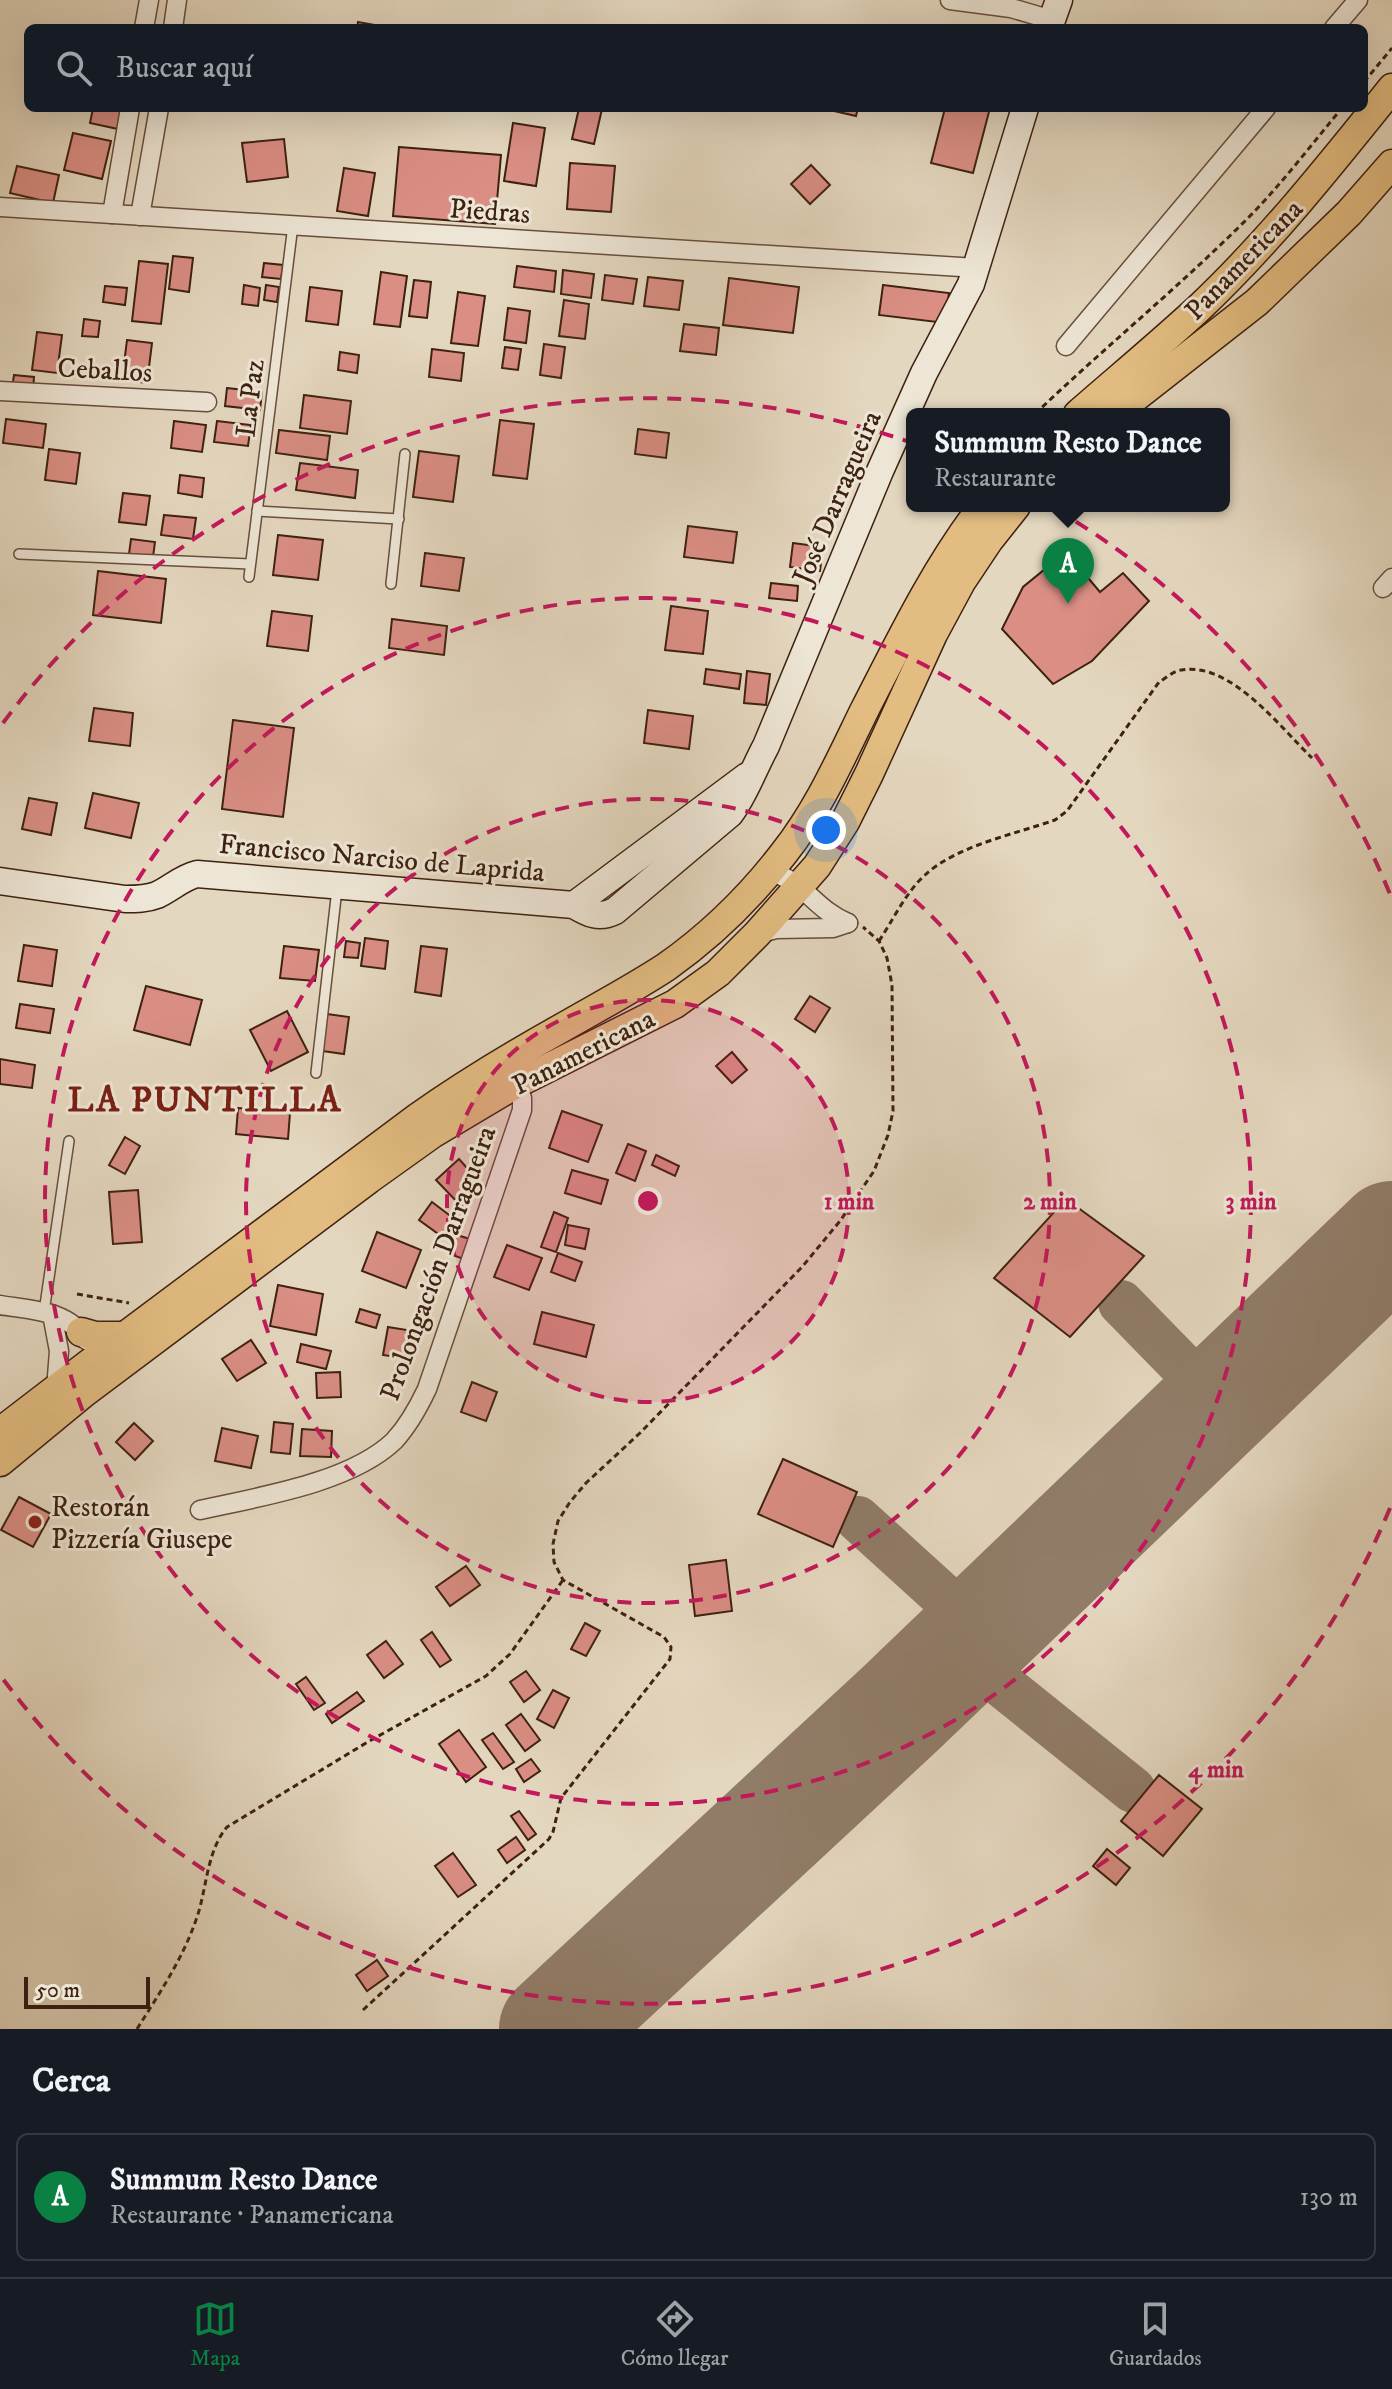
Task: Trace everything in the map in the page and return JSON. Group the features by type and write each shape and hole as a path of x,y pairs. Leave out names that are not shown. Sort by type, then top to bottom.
{"main road":[{"name":"Panamericana","path":"1085,408 1198,309 1235,272 1322,175 1392,88"},
{"name":"Panamericana","path":"1122,408 1257,302 1328,235 1389,169"},
{"name":"Panamericana","path":"0,1432 354,1164 464,1085 639,984 668,965 732,912 784,854 810,815 906,630 947,558 979,512"},
{"name":"Panamericana","path":"0,1462 85,1392 432,1134 516,1084 675,1004 718,973 801,886 845,822 895,722 933,634 961,582 1011,512"},
{"path":"81,1332 95,1336 125,1336"}],"street":[{"path":"145,24 149,0"},
{"path":"174,24 177,0"},
{"path":"950,0 1053,16"},
{"path":"1337,24 1358,0"},
{"path":"112,214 129,112"},
{"path":"140,216 158,112"},
{"name":"José Darragueira","path":"908,408 977,268 1024,112"},
{"path":"1066,346 1263,112"},
{"name":"Piedras","path":"0,207 977,268"},
{"name":"Ceballos","path":"0,391 207,402"},
{"name":"José Darragueira","path":"574,905 598,916 615,911 730,814 738,803 766,746 906,413"},
{"path":"769,871 801,886 822,908 848,923"},
{"name":"Francisco Narciso de Laprida","path":"0,881 142,899 157,895 182,878 197,874 574,905"},
{"path":"757,934 776,929 833,928 848,923"},
{"name":"Prolongación Darragueira","path":"200,1510 281,1491 368,1461 394,1440 417,1412 522,1110 522,1098 516,1084"},
{"path":"0,1305 48,1313 72,1323 81,1332 92,1361 85,1392"},
{"path":"48,1313 59,1351 56,1389"}],"lane":[{"name":"La Paz","path":"249,577 293,225"},
{"path":"391,584 405,454"},
{"path":"257,511 399,519"},
{"path":"19,554 250,564"},
{"path":"316,1073 338,886"},
{"path":"48,1313 69,1141"}],"path":[{"path":"1368,77 1392,48"},
{"path":"1041,408 1191,274 1248,218 1339,112"},
{"path":"879,941 922,877 934,867 961,852 1055,820 1067,811 1159,682 1177,670 1194,669 1215,674 1237,685 1312,758"},
{"path":"363,2010 549,1839 561,1798 670,1659 671,1647 664,1637 563,1580 554,1562 553,1544 558,1521 586,1483 640,1433 802,1267 840,1221 874,1171 888,1135 893,1111 892,985 887,958 879,941 864,928 848,923"},
{"path":"77,1294 126,1304 137,1301"},
{"path":"137,2029 183,1953 197,1917 217,1839 227,1827 366,1743 486,1676 510,1654 563,1580"}],"building":[{"path":"92,112 122,112 118,129 90,123"},
{"path":"578,112 601,112 594,144 572,139"},
{"path":"944,112 989,112 973,173 931,163"},
{"path":"513,123 545,128 536,186 504,181"},
{"path":"73,133 111,141 102,179 64,170"},
{"path":"284,139 288,177 247,182 242,143"},
{"path":"399,147 501,155 495,224 393,216"},
{"path":"570,163 615,166 611,212 567,209"},
{"path":"811,165 830,185 810,204 791,184"},
{"path":"17,166 59,175 53,203 10,193"},
{"path":"344,168 375,173 368,216 337,211"},
{"path":"173,256 193,258 189,292 169,289"},
{"path":"139,261 168,264 161,324 132,321"},
{"path":"264,263 283,265 281,279 262,277"},
{"path":"517,266 556,271 554,292 514,287"},
{"path":"563,270 594,274 591,298 561,294"},
{"path":"381,272 407,276 400,327 374,324"},
{"path":"605,275 637,279 633,304 602,300"},
{"path":"648,277 683,281 679,310 644,306"},
{"path":"729,278 799,287 793,333 723,325"},
{"path":"414,280 431,282 427,318 409,316"},
{"path":"244,285 260,288 258,306 242,304"},
{"path":"266,285 279,287 277,302 264,300"},
{"path":"883,285 949,293 945,323 879,315"},
{"path":"105,286 127,288 125,305 103,302"},
{"path":"310,287 342,291 338,325 306,321"},
{"path":"458,292 485,296 478,346 451,343"},
{"path":"564,300 589,304 585,339 559,336"},
{"path":"508,308 530,311 526,343 504,340"},
{"path":"84,319 100,321 98,337 82,336"},
{"path":"684,324 719,328 716,355 680,351"},
{"path":"37,332 62,335 57,373 32,370"},
{"path":"127,340 152,343 147,383 122,380"},
{"path":"544,344 565,347 561,378 540,375"},
{"path":"505,347 521,349 518,370 502,368"},
{"path":"432,349 464,353 461,381 429,377"},
{"path":"340,352 359,355 357,373 338,370"},
{"path":"14,375 34,377 33,390 12,388"},
{"path":"227,388 262,392 260,410 225,406"},
{"path":"304,395 351,401 347,434 300,428"},
{"path":"6,419 46,424 43,448 3,443"},
{"path":"500,420 534,424 527,479 493,475"},
{"path":"174,421 206,425 202,452 171,448"},
{"path":"217,421 251,425 248,446 214,442"},
{"path":"638,429 669,433 666,458 635,454"},
{"path":"279,430 330,436 327,460 276,453"},
{"path":"49,449 80,453 76,484 45,480"},
{"path":"419,451 459,456 453,502 413,497"},
{"path":"300,463 358,470 355,498 296,490"},
{"path":"180,475 204,478 202,497 178,493"},
{"path":"123,493 150,496 146,525 119,522"},
{"path":"164,515 196,518 193,539 161,535"},
{"path":"688,526 737,532 733,563 684,557"},
{"path":"278,535 323,540 318,580 273,575"},
{"path":"131,539 155,542 153,557 129,554"},
{"path":"793,543 823,547 820,571 790,567"},
{"path":"1066,552 1100,592 1123,573 1149,601 1092,661 1053,684 1002,629 1023,587"},
{"path":"425,553 464,558 459,591 421,586"},
{"path":"98,571 166,579 161,623 93,615"},
{"path":"771,583 798,586 797,601 769,598"},
{"path":"671,606 708,611 703,654 665,650"},
{"path":"272,611 312,616 308,651 267,646"},
{"path":"392,619 447,626 444,655 389,648"},
{"path":"706,669 741,674 739,689 704,684"},
{"path":"747,671 770,674 766,705 744,703"},
{"path":"94,708 133,713 130,746 89,741"},
{"path":"648,710 693,716 689,749 644,743"},
{"path":"233,720 294,728 283,817 222,809"},
{"path":"93,793 139,803 131,838 85,828"},
{"path":"29,798 57,803 51,835 22,829"},
{"path":"365,938 388,941 385,969 361,966"},
{"path":"346,941 360,943 358,958 344,957"},
{"path":"24,945 57,950 52,986 18,981"},
{"path":"284,946 319,950 315,981 280,978"},
{"path":"421,946 447,949 441,996 415,992"},
{"path":"146,986 202,1000 190,1045 134,1030"},
{"path":"810,996 830,1008 815,1032 795,1019"},
{"path":"20,1004 54,1009 50,1033 16,1028"},
{"path":"287,1011 308,1052 271,1071 250,1030"},
{"path":"327,1014 349,1017 344,1054 322,1051"},
{"path":"732,1052 747,1070 732,1083 716,1066"},
{"path":"0,1059 35,1065 32,1088 0,1084"},
{"path":"238,1108 290,1113 288,1139 236,1134"},
{"path":"562,1111 602,1125 588,1162 549,1148"},
{"path":"125,1137 140,1146 125,1174 109,1165"},
{"path":"628,1144 646,1151 635,1181 616,1173"},
{"path":"656,1155 679,1166 675,1176 652,1165"},
{"path":"459,1159 484,1187 462,1207 436,1180"},
{"path":"572,1170 608,1180 601,1204 565,1193"},
{"path":"138,1190 142,1242 113,1244 109,1192"},
{"path":"1066,1199 1144,1256 1070,1337 994,1278"},
{"path":"432,1202 457,1221 444,1238 419,1220"},
{"path":"554,1212 568,1218 556,1252 541,1247"},
{"path":"568,1225 589,1229 585,1249 565,1245"},
{"path":"377,1232 421,1250 406,1288 362,1271"},
{"path":"457,1235 473,1240 466,1260 450,1254"},
{"path":"507,1245 542,1258 529,1290 494,1277"},
{"path":"558,1253 582,1262 575,1281 551,1272"},
{"path":"278,1285 323,1294 316,1335 270,1326"},
{"path":"360,1309 380,1315 376,1328 356,1322"},
{"path":"542,1312 594,1325 586,1357 534,1344"},
{"path":"388,1327 413,1331 409,1359 383,1355"},
{"path":"251,1340 266,1363 237,1381 222,1359"},
{"path":"301,1344 331,1351 326,1369 297,1362"},
{"path":"340,1372 341,1397 317,1398 316,1373"},
{"path":"472,1382 497,1392 486,1421 461,1412"},
{"path":"274,1422 293,1424 290,1454 271,1452"},
{"path":"134,1423 153,1441 135,1460 116,1442"},
{"path":"222,1428 258,1436 251,1468 215,1461"},
{"path":"302,1429 332,1431 331,1457 300,1456"},
{"path":"783,1459 857,1492 833,1547 758,1514"},
{"path":"19,1497 51,1514 33,1547 1,1530"},
{"path":"726,1560 732,1611 695,1616 689,1565"},
{"path":"466,1566 480,1585 450,1606 436,1587"},
{"path":"585,1623 600,1631 586,1656 571,1649"},
{"path":"432,1632 451,1660 440,1667 421,1640"},
{"path":"386,1641 403,1664 384,1678 367,1655"},
{"path":"526,1671 540,1690 524,1702 510,1682"},
{"path":"306,1677 325,1703 314,1710 296,1684"},
{"path":"553,1690 569,1698 554,1728 537,1719"},
{"path":"357,1692 364,1701 332,1723 326,1714"},
{"path":"521,1714 540,1740 525,1751 506,1725"},
{"path":"459,1730 486,1767 466,1782 439,1744"},
{"path":"493,1733 514,1762 503,1769 482,1740"},
{"path":"531,1759 540,1771 524,1782 516,1769"},
{"path":"1159,1775 1202,1809 1163,1856 1121,1821"},
{"path":"519,1811 536,1834 528,1840 511,1816"},
{"path":"516,1837 525,1850 507,1863 498,1850"},
{"path":"1107,1849 1130,1868 1116,1885 1093,1866"},
{"path":"453,1853 476,1885 458,1897 435,1866"},
{"path":"377,1960 388,1976 367,1991 356,1975"}],"taxiway":[{"path":"1121,1303 1202,1386 1218,1388 1247,1376"},
{"path":"1194,1427 1204,1408 1202,1386"},
{"path":"858,1519 944,1597 969,1604 1012,1602"},
{"path":"920,1690 947,1642 950,1611"},
{"path":"960,1651 1133,1790"}],"runway":[{"path":"555,2029 900,1709 1392,1237"}],"place":[{"name":"Summum Resto Dance","path":"1068,604"},
{"name":"Restorán Pizzería Giusepe","path":"35,1522"}],"district":[{"name":"LA PUNTILLA","path":"205,1098"}]}
